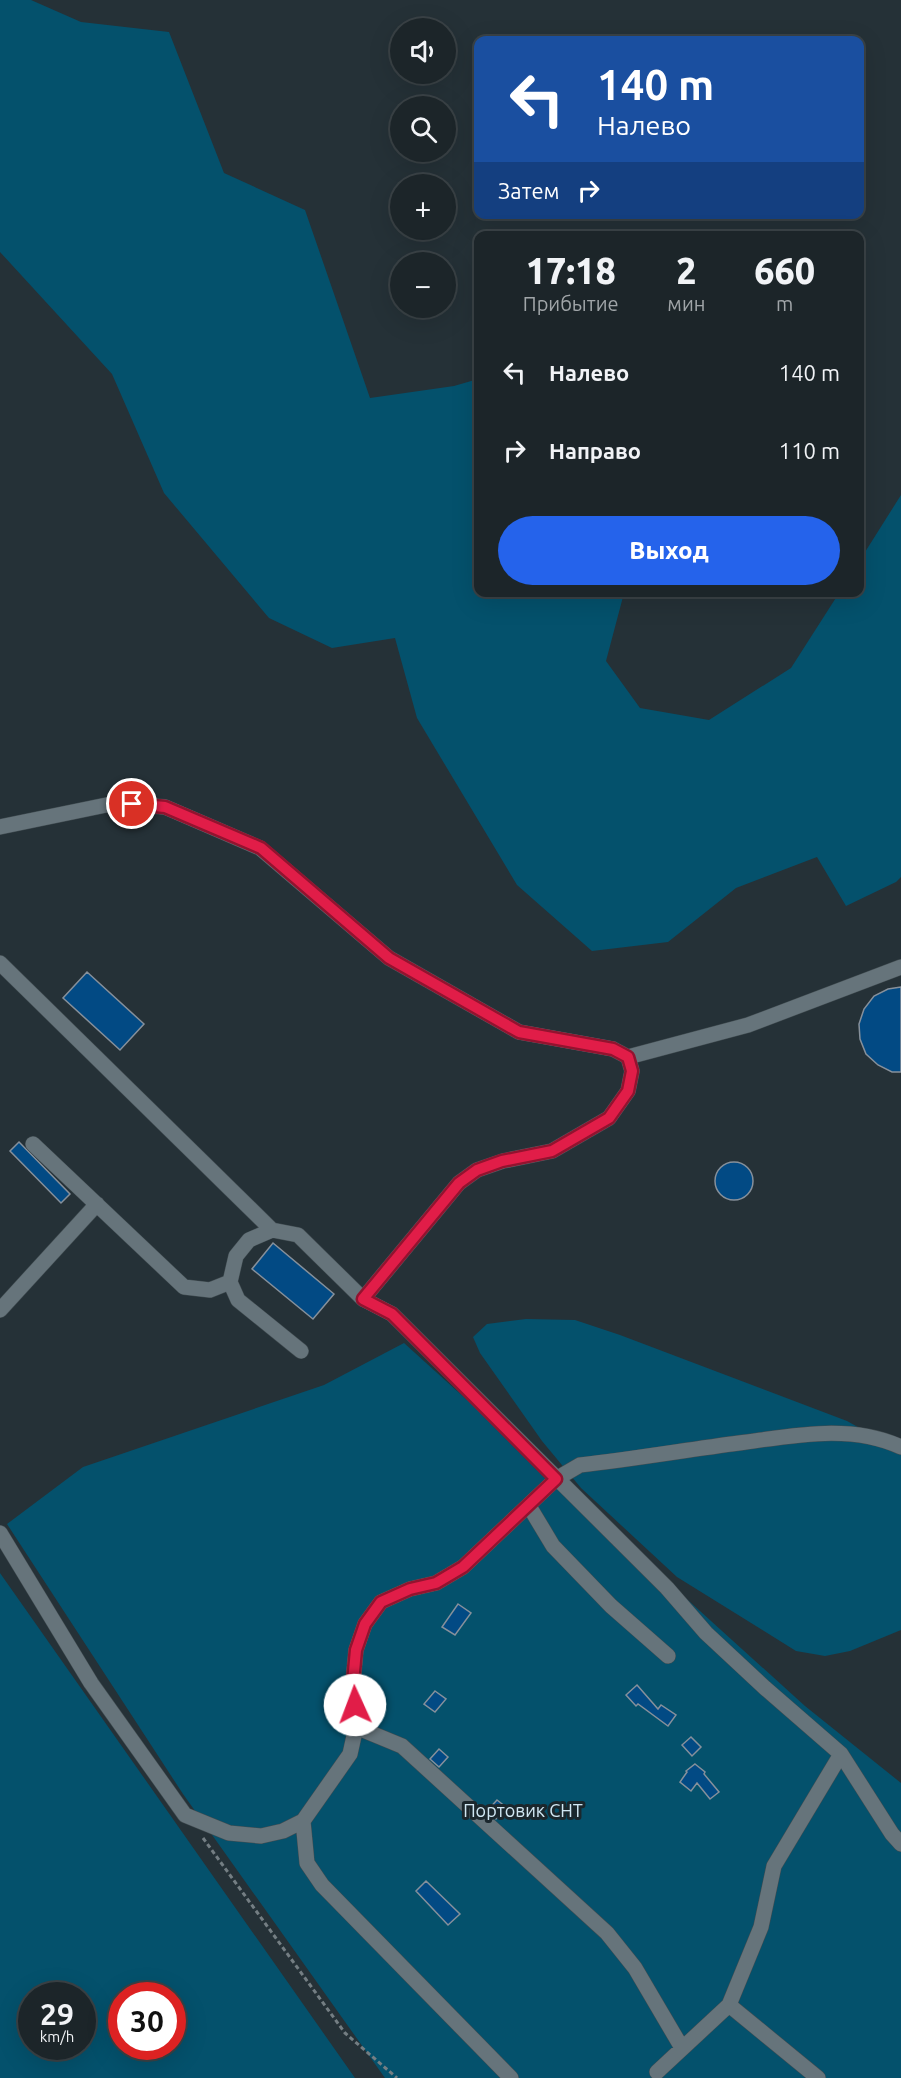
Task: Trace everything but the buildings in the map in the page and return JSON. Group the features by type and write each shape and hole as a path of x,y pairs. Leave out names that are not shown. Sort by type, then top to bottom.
{"street":[{"path":"0,827 116,802 165,807 261,848 389,958 519,1032 613,1049 628,1057 748,1025 901,968"},
{"path":"0,963 272,1230 297,1235 363,1299 392,1314 667,1588 706,1633 841,1754 892,1834 901,1844"},
{"path":"363,1299 459,1183 477,1170 502,1161 552,1151 609,1118 628,1091 632,1071 628,1057"},
{"path":"33,1144 184,1287 210,1290 230,1282"},
{"path":"0,1310 97,1204"},
{"path":"272,1230 249,1240 242,1248 236,1256 230,1282 238,1300 301,1351"},
{"path":"0,1533 91,1683 185,1815 229,1833 261,1836 283,1831 303,1821 350,1754 356,1727 353,1682 356,1650 365,1624 381,1602 410,1589 436,1583 463,1567 556,1479 580,1465 811,1434 857,1434 886,1440 901,1447"},
{"path":"529,1506 553,1546 611,1606 668,1656"},
{"path":"356,1727 402,1746 607,1934 635,1968 682,2048"},
{"path":"657,2072 729,2005 761,1927 774,1866 841,1754"},
{"path":"303,1821 307,1863 322,1885 511,2078"},
{"path":"729,2005 818,2078"}],"path":[{"path":"185,1815 345,2033 397,2078"}],"green space":[{"path":"0,0 31,0 81,22 169,32 224,173 305,210 370,398 454,386 474,380 474,597 623,597 606,661 640,708 709,720 791,668 836,597 864,597 864,554 901,495 901,877 896,882 846,906 817,857 736,888 668,942 592,951 517,885 417,718 395,638 332,648 269,618 164,493 112,374 0,252"},
{"path":"526,1319 575,1320 620,1335 847,1421 901,1451 901,1630 850,1651 825,1656 796,1651 677,1577 581,1488 542,1441 480,1353 473,1337 487,1324"},
{"name":"Портовик СНТ","path":"404,1343 805,1706 901,1783 901,2078 385,2078 183,1794 7,1524 83,1467 324,1385"},
{"path":"0,1573 355,2078 0,2078"}],"route":[{"path":"132,804 165,807 261,848 389,958 519,1032 613,1049 628,1057 632,1071 628,1091 609,1118 552,1151 502,1161 477,1170 459,1183 363,1299 392,1314 556,1479 463,1567 436,1583 410,1589 381,1602 365,1624 356,1650 353,1682 355,1705"}]}
